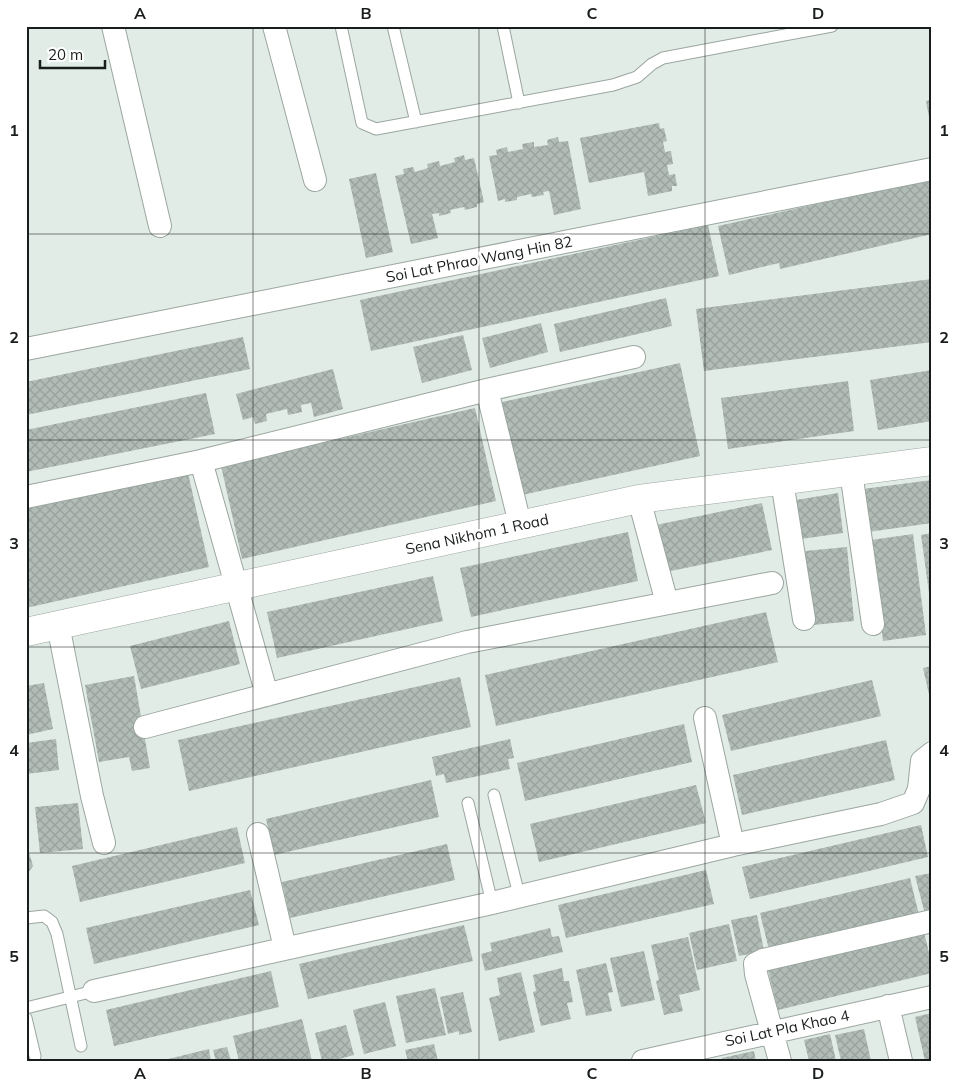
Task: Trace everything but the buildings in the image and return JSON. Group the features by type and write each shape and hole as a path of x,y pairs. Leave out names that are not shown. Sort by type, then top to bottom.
{"street":[{"path":"113,26 160,226"},
{"path":"274,26 315,180"},
{"name":"Soi Lat Phrao Wang Hin 82","path":"26,349 932,169"},
{"path":"26,497 201,461 487,390 634,357"},
{"path":"487,390 520,524"},
{"path":"201,461 267,695"},
{"name":"Sena Nikhom 1 Road","path":"26,632 639,498 932,461"},
{"path":"850,472 873,624"},
{"path":"782,480 804,619"},
{"path":"639,498 667,603"},
{"path":"145,727 467,642 772,583"},
{"path":"58,625 92,796 104,843"},
{"path":"705,718 733,845"},
{"path":"94,991 492,903 733,845 881,814 912,803 919,789 922,761 932,753"},
{"path":"258,834 285,948"},
{"path":"780,1061 756,974 755,964 763,960 932,921"},
{"name":"Soi Lat Pla Khao 4","path":"643,1061 932,997"},
{"path":"888,1006 901,1061"}],"lane":[{"path":"341,26 362,123 376,129 613,85 637,77 652,64 663,58 832,26"},
{"path":"393,26 416,122"},
{"path":"503,26 519,103"},
{"path":"494,795 519,895"},
{"path":"468,803 492,903"},
{"path":"26,918 44,916 52,922 57,934 81,1046"},
{"path":"26,1008 94,991"},
{"path":"26,1018 36,1056"}]}
